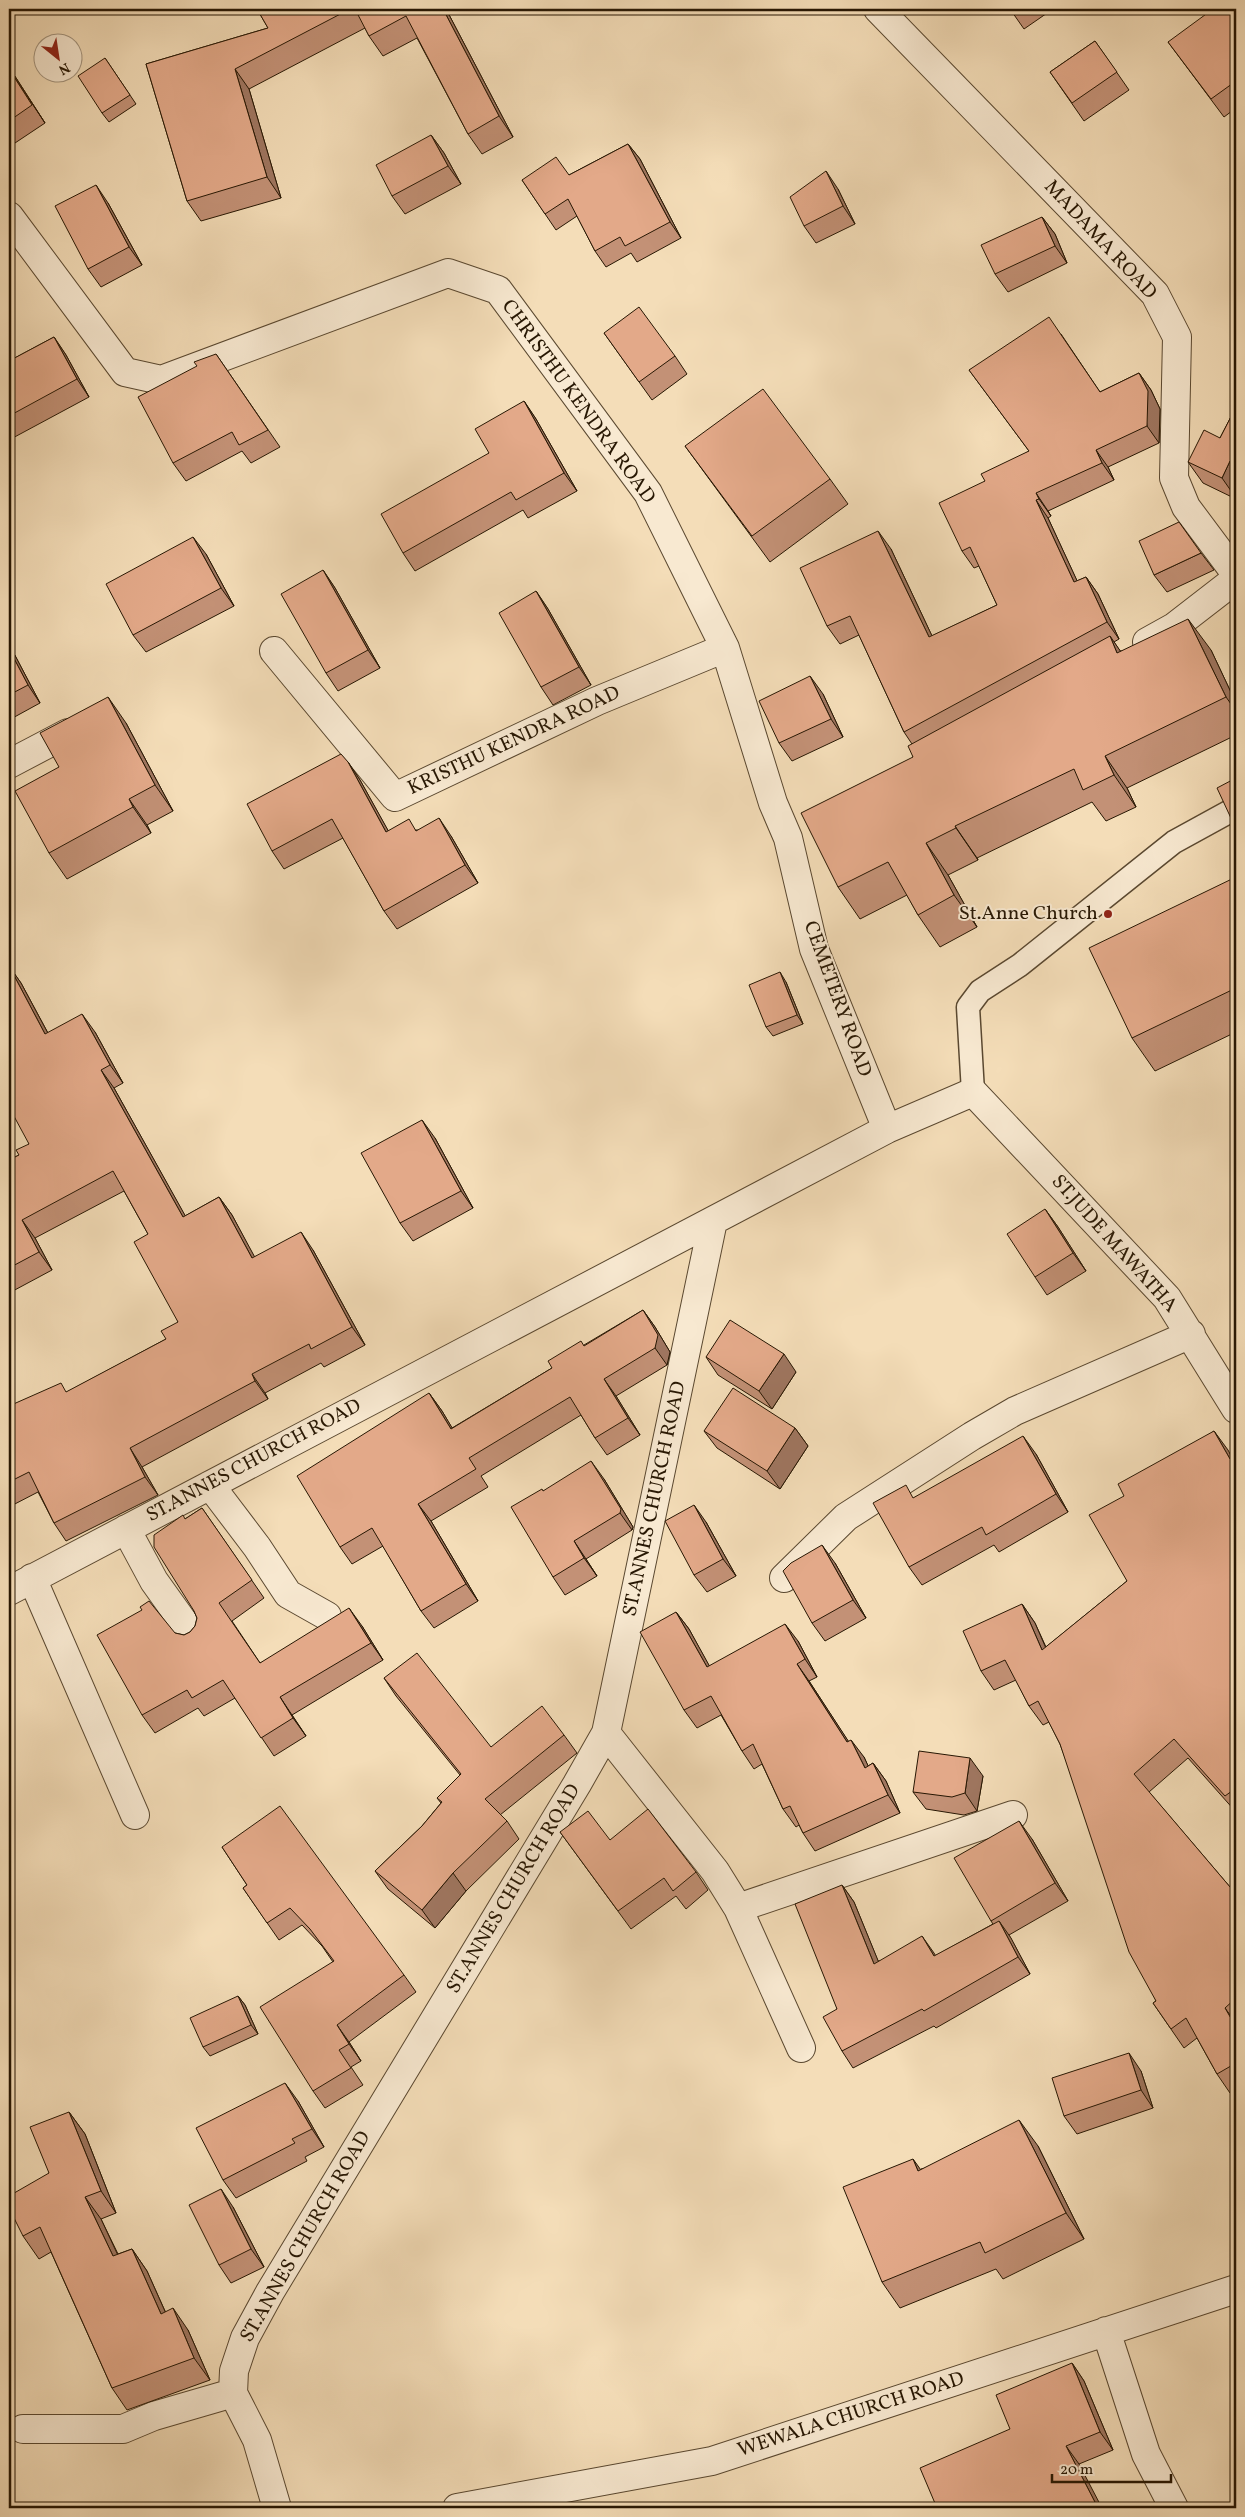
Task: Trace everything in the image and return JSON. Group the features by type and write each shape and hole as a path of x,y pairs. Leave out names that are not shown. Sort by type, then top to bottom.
{"street":[{"name":"MADAMA ROAD","path":"878,9 1155,294 1177,337 1174,478 1186,508 1236,574"},
{"name":"CHRISTHU KENDRA ROAD","path":"9,216 125,372 161,380 448,273 498,290 648,493 725,648 773,803 788,838"},
{"path":"1123,655 1174,627 1236,579"},
{"name":"KRISTHU KENDRA ROAD","path":"274,651 395,797 597,701 725,648"},
{"path":"9,764 68,733"},
{"path":"788,838 814,824"},
{"name":"CEMETERY ROAD","path":"788,838 814,949 887,1129"},
{"name":"ST.ANNES CHURCH ROAD","path":"20,1584 887,1129 973,1092"},
{"name":"ST.JUDE MAWATHA","path":"973,1092 1167,1298 1236,1409"},
{"name":"ST.ANNES CHURCH ROAD","path":"233,2393 234,2370 245,2338 270,2292 606,1733 713,1221"},
{"path":"784,1578 846,1517 979,1432 1015,1411 1191,1334"},
{"path":"210,1484 257,1547 288,1594 327,1616"},
{"path":"126,1528 154,1581 194,1637"},
{"path":"20,1584 135,1815"},
{"path":"606,1733 715,1871 738,1908 801,2048"},
{"path":"738,1908 1012,1814"},
{"name":"WEWALA CHURCH ROAD","path":"457,2508 712,2461 1236,2289"},
{"path":"1106,2332 1146,2454 1174,2508"},
{"path":"23,2430 123,2428 154,2416 233,2393 257,2440 277,2508"}],"lane":[{"path":"973,1092 968,1007 980,992 1020,965 1174,842 1236,808"}],"building":[{"path":"257,9 350,9 235,69 267,177 187,201 146,64 268,28"},
{"path":"355,9 443,9 499,116 468,134 406,16 369,36"},
{"path":"1213,9 1226,9 1236,23 1236,81 1211,99 1168,42"},
{"path":"1095,41 1117,72 1072,103 1050,72"},
{"path":"105,58 130,95 102,113 82,82 82,73"},
{"path":"9,69 32,105 9,121"},
{"path":"431,135 448,166 392,196 376,165"},
{"path":"628,144 670,222 625,246 620,237 595,251 568,199 545,214 522,180 556,157 569,175"},
{"path":"826,171 843,206 804,226 790,197"},
{"path":"96,185 129,247 88,269 55,206"},
{"path":"1042,217 1055,246 995,274 981,245"},
{"path":"639,307 675,356 639,382 604,333"},
{"path":"1049,317 1100,392 1139,373 1148,391 1147,426 1096,450 1102,463 1036,493 1039,499 1036,500 1074,582 1086,577 1107,622 904,732 850,616 827,626 800,568 878,531 929,637 997,605 970,547 962,551 939,503 985,481 981,474 1029,451 969,370"},
{"path":"54,337 77,379 9,416 9,361"},
{"path":"216,354 268,430 239,445 232,432 173,463 138,397 197,366 194,362"},
{"path":"763,389 830,479 752,536 685,446"},
{"path":"524,401 564,473 516,500 511,492 403,553 381,514 489,453 475,429"},
{"path":"1236,407 1236,464 1230,461 1222,478 1188,462 1204,430 1220,438"},
{"path":"1179,522 1201,553 1154,575 1139,541"},
{"path":"193,537 221,588 133,635 106,584"},
{"path":"323,570 368,650 326,673 281,594"},
{"path":"536,591 579,667 541,687 499,613"},
{"path":"1188,619 1226,697 1105,756 1114,775 1083,790 1074,769 955,826 956,828 926,843 954,895 918,915 888,862 838,887 801,813 913,757 908,746 1110,636 1117,653"},
{"path":"9,649 28,685 9,695"},
{"path":"810,676 831,719 779,743 759,701"},
{"path":"108,697 155,785 129,799 133,807 49,853 15,791 59,767 40,733"},
{"path":"341,754 348,762 386,832 409,819 416,831 439,818 465,865 384,911 332,819 272,851 247,804"},
{"path":"1236,778 1236,829 1217,788"},
{"path":"1236,877 1236,988 1132,1038 1089,948"},
{"path":"9,966 45,1034 82,1014 110,1065 101,1070 183,1217 219,1197 252,1258 301,1232 352,1327 311,1349 309,1344 252,1374 255,1381 130,1448 145,1477 54,1523 29,1472 9,1482 9,1406 61,1383 66,1392 166,1339 161,1331 178,1322 134,1242 148,1234 113,1171 22,1220 39,1252 9,1268 9,1160 19,1155 16,1150 29,1144 9,1107"},
{"path":"780,972 797,1015 766,1027 749,985"},
{"path":"422,1120 461,1191 400,1223 361,1153"},
{"path":"1045,1209 1073,1253 1035,1277 1007,1234"},
{"path":"643,1310 658,1335 655,1348 604,1379 628,1418 595,1438 570,1397 469,1458 476,1469 418,1504 466,1584 421,1611 372,1528 340,1547 297,1476 429,1393 451,1429 552,1368 548,1361 581,1341 584,1346"},
{"path":"730,1320 784,1354 759,1391 706,1357"},
{"path":"733,1388 795,1428 767,1471 704,1431"},
{"path":"1214,1431 1230,1459 1236,1455 1236,1788 1225,1796 1174,1739 1134,1774 1236,1894 1236,1998 1225,2008 1236,2027 1236,2063 1217,2074 1186,2018 1171,2029 1153,2003 1156,2001 1129,1952 1060,1744 1038,1701 1029,1706 1005,1660 981,1671 963,1631 1022,1604 1042,1650 1127,1581 1089,1515 1124,1496 1118,1484"},
{"path":"1023,1436 1056,1494 986,1535 982,1527 909,1567 873,1503 906,1485 913,1498"},
{"path":"591,1461 621,1509 620,1513 574,1541 584,1558 553,1577 511,1507 542,1489 543,1491"},
{"path":"694,1505 723,1559 694,1575 665,1521"},
{"path":"202,1508 252,1580 219,1603 260,1663 349,1608 371,1643 280,1697 293,1718 261,1738 223,1680 192,1698 187,1690 142,1715 97,1635 142,1610 140,1607 149,1601 175,1633 184,1635 195,1626 197,1618 194,1611 154,1547 154,1535 183,1515 185,1519"},
{"path":"822,1545 853,1600 812,1623 783,1571 791,1563"},
{"path":"676,1612 707,1667 785,1624 805,1659 797,1664 847,1742 851,1740 865,1768 873,1763 888,1795 803,1833 790,1806 783,1809 753,1744 742,1751 711,1696 684,1710 640,1632"},
{"path":"417,1653 491,1747 542,1706 564,1735 485,1799 507,1821 453,1873 422,1910 375,1871 422,1826 442,1802 437,1798 461,1774 384,1678"},
{"path":"919,1751 970,1758 965,1793 952,1797 913,1792"},
{"path":"280,1806 404,1975 337,2025 349,2044 339,2050 351,2068 313,2091 260,2007 334,1961 310,1929 290,1908 267,1923 243,1888 247,1885 222,1847"},
{"path":"648,1809 696,1872 673,1891 664,1878 618,1911 560,1832 588,1811 610,1840"},
{"path":"1019,1821 1055,1883 991,1921 954,1858"},
{"path":"842,1885 874,1964 922,1936 934,1956 999,1921 1018,1957 924,2011 922,2009 842,2051 823,2017 837,2009 795,1904"},
{"path":"238,1996 251,2025 203,2047 190,2018"},
{"path":"1129,2053 1141,2090 1064,2116 1052,2078"},
{"path":"285,2083 312,2129 292,2139 295,2143 223,2180 196,2128"},
{"path":"69,2112 101,2191 85,2197 113,2256 132,2249 161,2314 173,2308 194,2358 112,2388 40,2227 23,2236 9,2208 9,2196 49,2173 30,2127"},
{"path":"1019,2120 1066,2213 985,2253 980,2242 882,2282 843,2187 913,2159 918,2171"},
{"path":"221,2189 251,2249 219,2265 189,2205"},
{"path":"1072,2363 1100,2432 1066,2446 1098,2508 937,2508 920,2468 1010,2429 996,2395"},
{"path":"863,2504 866,2508 856,2508"}],"place":[{"name":"St.Anne Church","path":"1108,914"}]}
